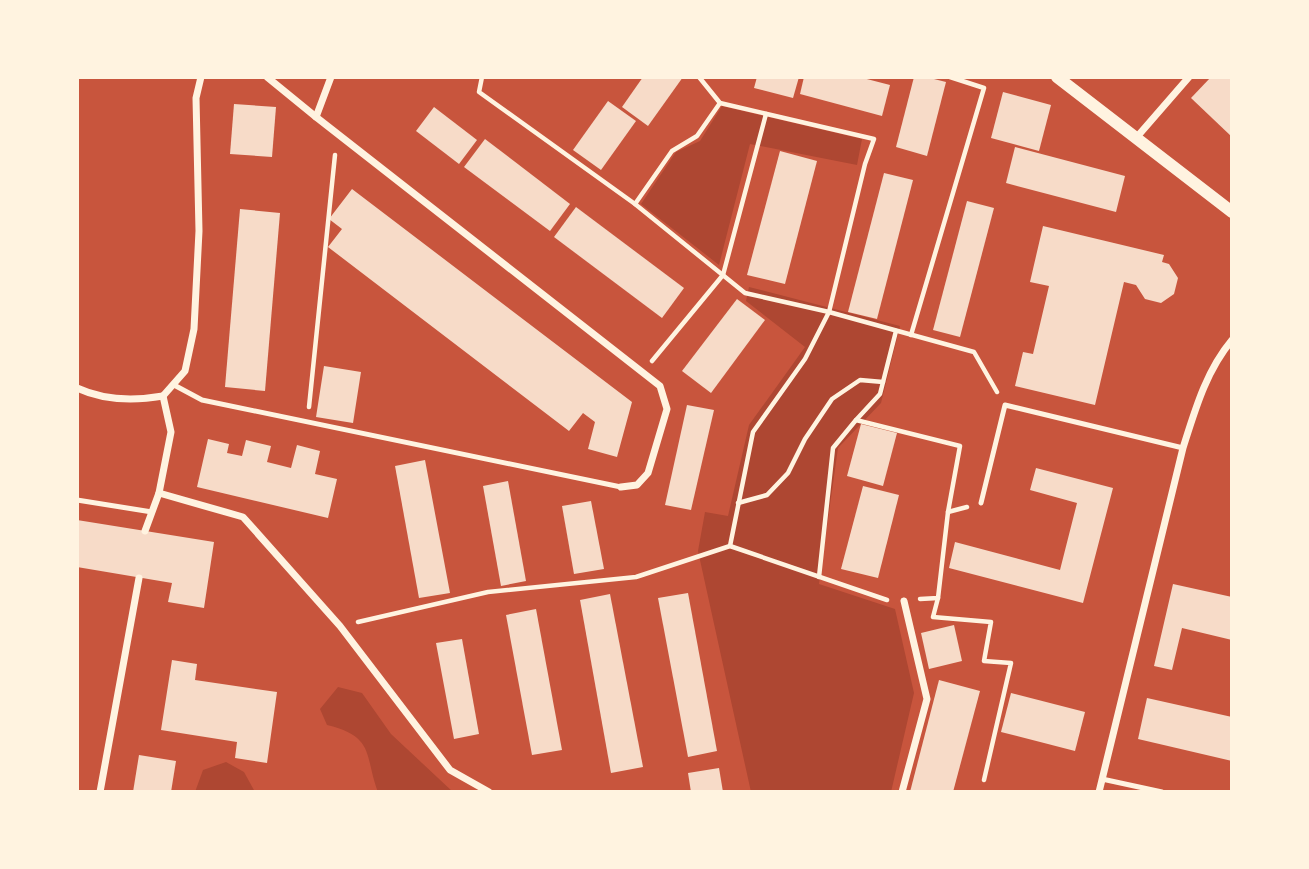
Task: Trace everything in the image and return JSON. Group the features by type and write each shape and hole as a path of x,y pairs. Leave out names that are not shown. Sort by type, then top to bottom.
{"street":[{"path":"77,388 114,400 144,399 163,396 185,371 194,329 199,231 196,98 201,77"},
{"path":"267,77 660,386 667,409 648,474 637,485 621,487"},
{"path":"316,117 331,77"},
{"path":"1057,77 1232,212"},
{"path":"1136,138 1189,77"},
{"path":"1098,792 1183,448 1197,401 1219,356 1232,340"},
{"path":"145,531 159,493 171,432 163,396"},
{"path":"159,493 243,517 340,626 450,770 489,792"},
{"path":"100,792 139,578"},
{"path":"902,792 927,699 904,601"}],"lane":[{"path":"174,385 202,400 621,487"},
{"path":"981,503 1004,405 1183,448"},
{"path":"77,500 152,512"},
{"path":"1102,779 1162,792"}],"path":[{"path":"482,77 479,92 635,204 745,293 829,312 974,352 1004,405"},
{"path":"699,77 720,103 874,139 865,164 829,312 806,359 753,432 730,546"},
{"path":"911,335 984,88 950,77"},
{"path":"635,204 672,151 697,136 720,103"},
{"path":"643,372 723,275 766,114"},
{"path":"308,422 334,157 343,138"},
{"path":"820,578 833,448 880,394 896,331"},
{"path":"738,503 767,495 789,473 805,439 832,399 860,380 883,382"},
{"path":"856,420 960,446 933,617 991,622 984,661 1012,663 984,780"},
{"path":"340,626 488,592 636,578 730,546 893,602 938,597"}],"shaded area":[{"path":"722,106 862,139 857,165 750,144 719,265 641,204 676,152 700,141"},
{"path":"749,287 900,326 881,403 838,448 819,584 895,609 914,693 891,792 751,792 698,551 705,512 728,516 749,425 805,347 746,301"},
{"path":"338,687 362,693 391,734 453,792 378,792 369,758 361,742 354,735 327,725 320,709"},
{"path":"226,762 244,772 255,792 195,792 203,770"}],"building":[{"path":"643,77 683,77 648,126 622,107"},
{"path":"757,77 799,77 793,98 754,88"},
{"path":"804,77 859,77 890,85 882,116 800,94"},
{"path":"914,77 946,82 927,156 896,147"},
{"path":"1211,77 1232,77 1232,137 1191,98"},
{"path":"1003,92 1051,105 1039,151 991,138"},
{"path":"608,101 636,121 601,170 573,150"},
{"path":"234,104 276,107 272,157 230,154"},
{"path":"434,107 477,140 459,164 416,131"},
{"path":"485,139 570,204 550,231 464,167"},
{"path":"1015,147 1125,176 1116,212 1006,183"},
{"path":"780,151 817,161 785,284 747,275"},
{"path":"884,173 913,180 877,319 848,312"},
{"path":"352,189 632,402 617,457 588,449 595,422 583,413 569,431 328,247 342,229 329,219"},
{"path":"967,201 994,208 960,337 933,330"},
{"path":"576,207 684,288 662,318 554,237"},
{"path":"240,209 280,213 265,391 225,387"},
{"path":"1043,226 1164,255 1162,262 1169,264 1178,278 1174,294 1161,303 1145,299 1136,285 1124,282 1095,405 1015,386 1023,352 1033,354 1049,286 1030,282"},
{"path":"737,299 765,320 711,393 682,371"},
{"path":"324,366 361,372 353,423 316,417"},
{"path":"687,405 714,410 691,510 665,505"},
{"path":"861,424 897,433 883,486 847,476"},
{"path":"208,439 229,444 227,453 242,456 246,440 271,446 267,462 291,468 297,445 320,451 315,474 337,479 328,518 197,487"},
{"path":"425,460 450,593 419,598 395,466"},
{"path":"1036,468 1113,488 1083,603 949,568 955,542 1060,570 1077,503 1030,490"},
{"path":"508,481 526,581 501,586 483,486"},
{"path":"863,486 899,495 878,578 841,569"},
{"path":"591,501 604,569 574,574 562,506"},
{"path":"77,520 214,542 204,608 168,602 172,583 77,567"},
{"path":"1173,584 1232,597 1232,640 1182,628 1172,670 1154,666"},
{"path":"688,593 717,751 688,757 658,598"},
{"path":"610,594 643,767 611,773 580,600"},
{"path":"536,609 562,750 532,755 506,615"},
{"path":"954,625 962,661 929,669 921,633"},
{"path":"462,639 479,734 454,739 436,643"},
{"path":"172,660 197,664 195,680 277,692 267,763 235,758 237,742 161,730"},
{"path":"939,680 980,691 953,792 910,792"},
{"path":"1011,693 1085,712 1075,751 1001,732"},
{"path":"1147,698 1232,717 1232,761 1138,739"},
{"path":"139,755 176,761 171,792 133,792"},
{"path":"719,768 723,792 691,792 688,773"}]}
